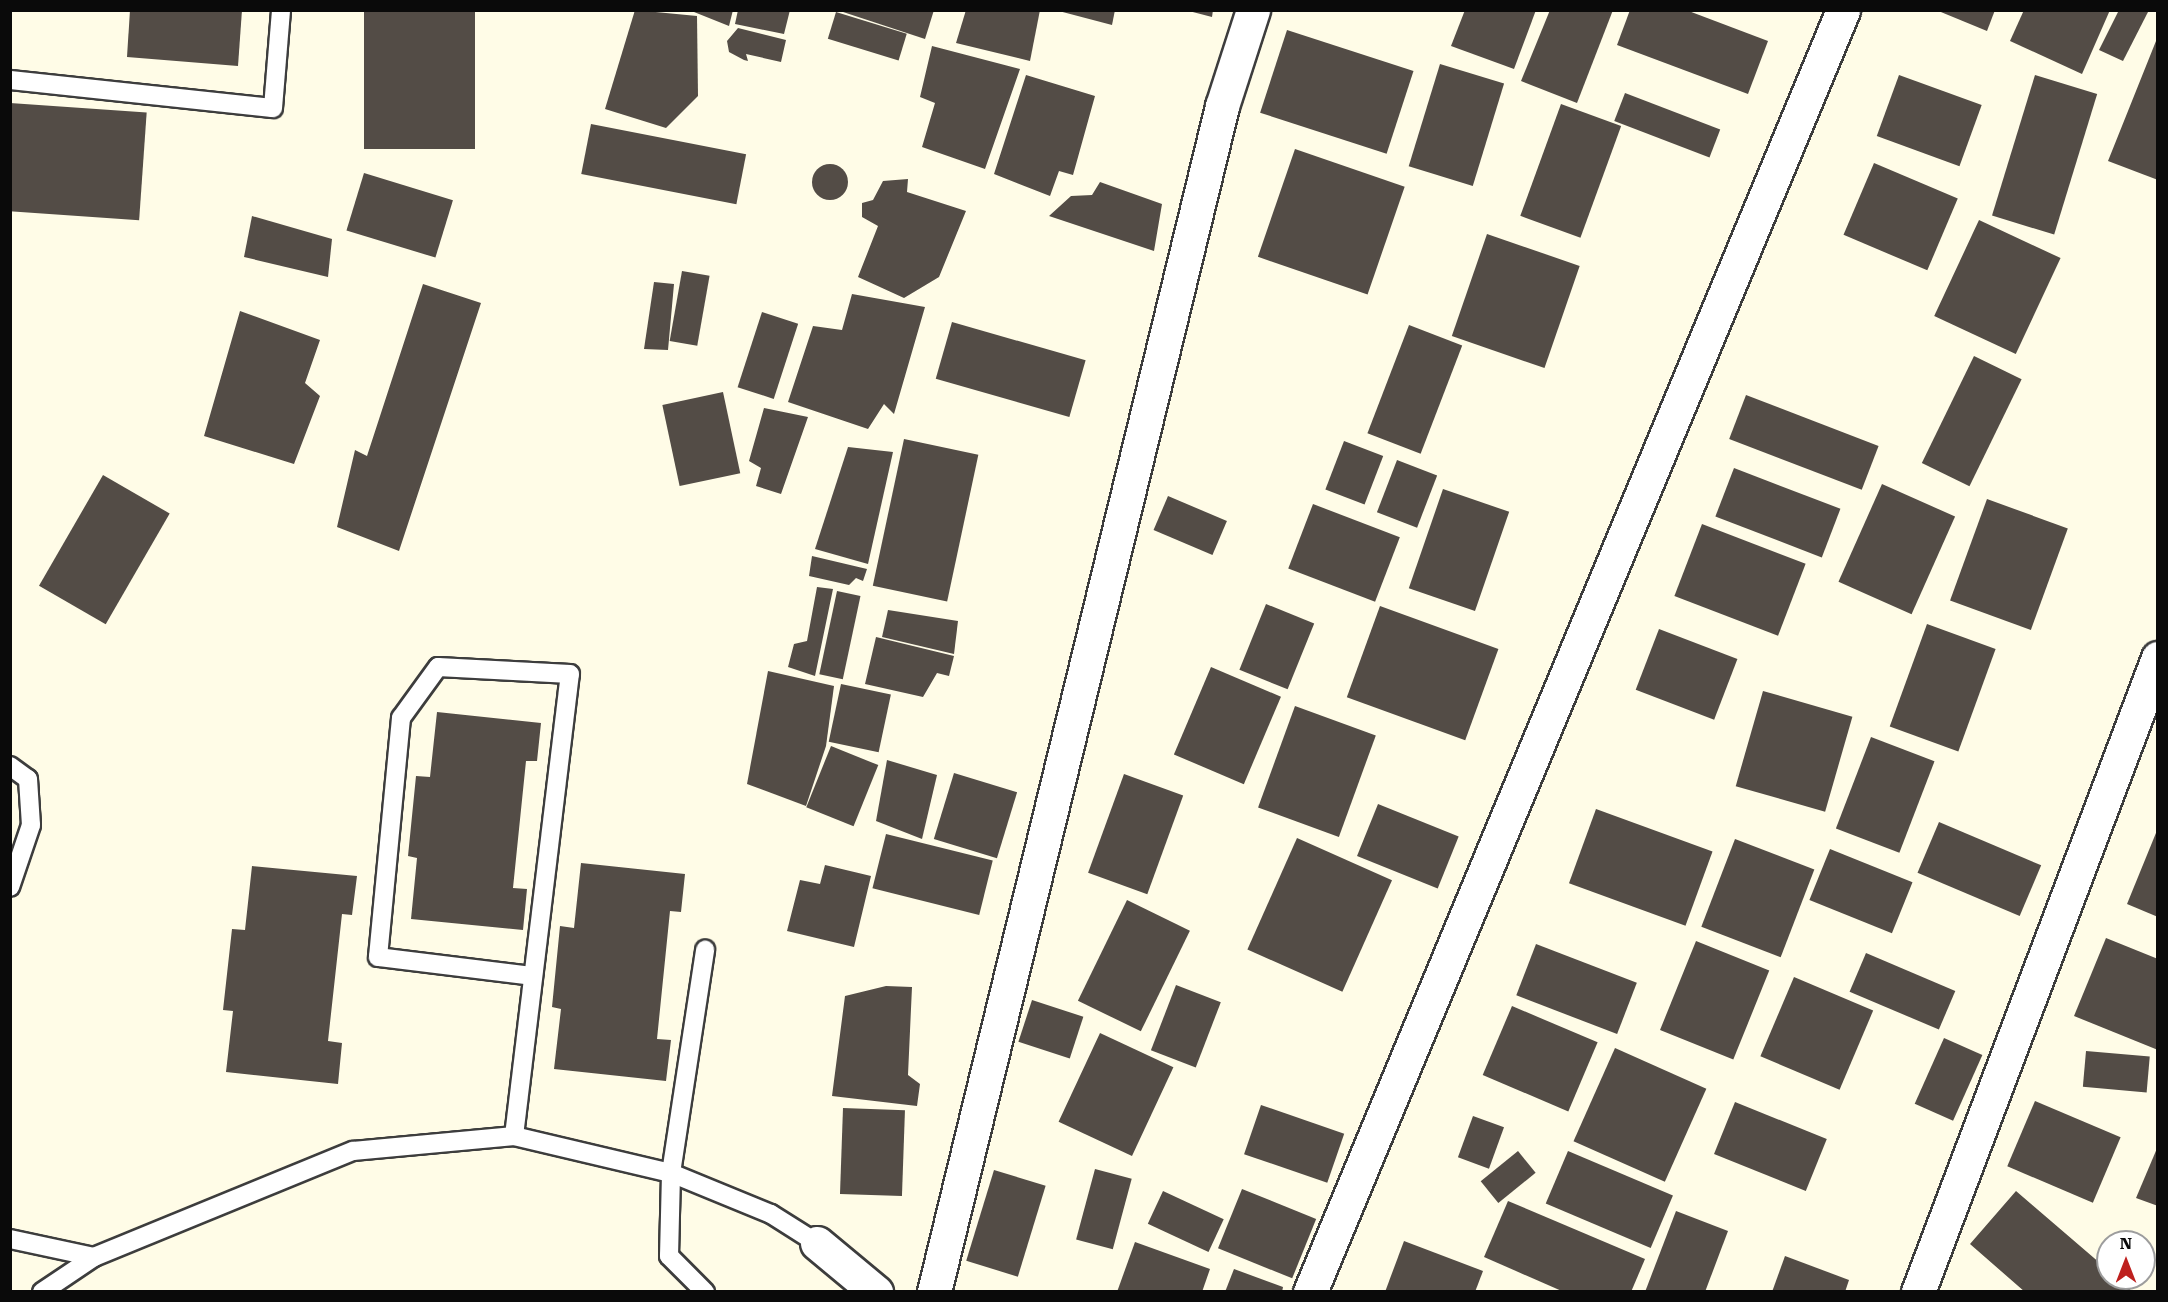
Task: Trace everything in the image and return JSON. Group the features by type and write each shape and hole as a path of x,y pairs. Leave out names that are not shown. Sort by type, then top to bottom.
{"street":[{"path":"934,1292 1222,106 1253,10"},
{"path":"1310,1292 1843,10"},
{"path":"1918,1292 2157,658"},
{"path":"817,1243 876,1292"}],"lane":[{"path":"10,80 273,108 281,10"},
{"path":"514,1136 570,674 438,667 401,718 378,957 533,976"},
{"path":"10,766 28,779 31,825 10,887"},
{"path":"705,950 671,1173 669,1256 705,1292"},
{"path":"42,1292 94,1257 353,1152 514,1136 671,1173 771,1214 817,1243"},
{"path":"10,1239 94,1257"}],"building":[{"path":"130,10 242,10 238,66 127,57"},
{"path":"364,10 475,10 475,149 364,149"},
{"path":"635,10 697,16 698,96 666,128 605,109"},
{"path":"689,10 733,10 729,26"},
{"path":"738,10 790,10 784,34 735,24"},
{"path":"837,10 934,10 925,39"},
{"path":"966,10 1040,10 1030,61 956,43"},
{"path":"1055,10 1115,10 1112,25"},
{"path":"1185,10 1213,10 1212,17"},
{"path":"1465,10 1536,10 1514,69 1451,46"},
{"path":"1550,10 1613,10 1577,103 1521,81"},
{"path":"1630,10 1686,10 1768,41 1748,94 1617,45"},
{"path":"1936,10 1995,10 1987,31"},
{"path":"2024,10 2110,10 2082,74 2010,41"},
{"path":"2119,10 2149,10 2123,61 2099,50"},
{"path":"836,12 907,34 899,60 828,39"},
{"path":"738,28 786,40 781,62 746,54 748,61 729,52 727,41"},
{"path":"1287,30 1413,71 1387,154 1260,113"},
{"path":"2158,36 2158,180 2108,161"},
{"path":"932,46 1020,69 985,169 922,147 935,103 920,97"},
{"path":"1440,64 1504,84 1473,186 1409,166"},
{"path":"1026,75 1095,96 1073,175 1059,171 1050,196 994,174"},
{"path":"1899,75 1982,105 1959,166 1877,136"},
{"path":"2035,75 2097,94 2054,235 1992,216"},
{"path":"1625,93 1720,130 1709,158 1614,121"},
{"path":"10,103 147,113 139,220 10,211"},
{"path":"1561,104 1621,126 1580,238 1520,216"},
{"path":"591,124 746,154 736,204 581,174"},
{"path":"1295,149 1405,187 1368,295 1258,257"},
{"path":"1874,163 1958,199 1927,270 1844,235"},
{"path":"830,164 843,169 848,182 843,195 830,200 817,195 812,182 817,169"},
{"path":"364,173 453,200 435,258 346,230"},
{"path":"908,179 907,192 966,211 939,277 904,298 858,277 878,226 862,217 862,203 873,200 883,181"},
{"path":"1100,182 1162,204 1154,251 1049,216 1071,196 1092,195"},
{"path":"252,216 332,239 328,277 244,257"},
{"path":"1979,220 2061,258 2016,354 1934,316"},
{"path":"1487,234 1580,266 1544,368 1452,336"},
{"path":"682,271 710,276 697,346 670,341"},
{"path":"654,282 674,284 668,350 644,349"},
{"path":"423,284 481,303 399,551 337,527 355,450 367,456"},
{"path":"852,294 925,307 894,414 884,404 868,429 788,402 813,326 842,330"},
{"path":"240,311 320,340 305,383 320,396 294,464 204,436"},
{"path":"762,312 798,324 774,399 738,387"},
{"path":"952,322 1086,360 1069,417 936,379"},
{"path":"1409,325 1462,345 1421,454 1367,433"},
{"path":"1974,356 2022,379 1969,486 1922,463"},
{"path":"723,392 740,473 680,486 662,405"},
{"path":"1746,395 1879,446 1862,490 1729,439"},
{"path":"764,408 808,417 781,494 756,486 761,468 749,461"},
{"path":"904,439 978,455 947,602 873,586"},
{"path":"1344,441 1383,456 1365,505 1325,490"},
{"path":"848,447 893,452 868,564 815,549"},
{"path":"1397,460 1437,475 1417,528 1377,512"},
{"path":"1734,468 1840,509 1822,557 1715,517"},
{"path":"103,475 170,514 106,624 39,586"},
{"path":"1882,484 1955,517 1912,614 1838,582"},
{"path":"1443,489 1509,512 1475,611 1409,588"},
{"path":"1168,496 1227,521 1212,555 1154,530"},
{"path":"1987,499 2068,528 2031,630 1950,600"},
{"path":"1313,504 1400,537 1375,602 1288,568"},
{"path":"1702,524 1806,564 1778,636 1674,596"},
{"path":"812,556 867,569 863,581 856,578 849,585 809,576"},
{"path":"817,587 833,589 815,676 788,667 794,644 807,641"},
{"path":"837,591 860,596 843,679 819,674"},
{"path":"1266,604 1314,623 1288,689 1239,670"},
{"path":"1380,606 1498,649 1465,740 1347,697"},
{"path":"888,610 958,621 954,654 882,637"},
{"path":"1927,624 1996,649 1958,751 1890,726"},
{"path":"1659,629 1737,659 1714,720 1636,690"},
{"path":"876,637 954,656 949,676 937,673 923,697 865,684"},
{"path":"1211,667 1281,697 1244,784 1174,754"},
{"path":"768,671 834,686 826,746 806,806 747,784"},
{"path":"841,684 891,695 879,752 829,742"},
{"path":"1763,691 1852,717 1825,812 1736,786"},
{"path":"1295,706 1376,735 1339,837 1258,807"},
{"path":"437,712 541,723 537,761 526,761 513,888 527,889 523,930 411,919 417,858 408,856 416,776 430,777"},
{"path":"1871,737 1934,761 1899,853 1836,828"},
{"path":"831,746 878,765 854,826 806,807"},
{"path":"887,760 937,775 922,839 876,821"},
{"path":"954,773 1017,792 997,858 934,839"},
{"path":"1124,774 1183,796 1147,894 1088,873"},
{"path":"1378,804 1459,837 1438,889 1357,856"},
{"path":"1596,809 1713,851 1686,926 1569,883"},
{"path":"1939,822 2041,865 2020,916 1918,873"},
{"path":"2158,828 2158,917 2127,904"},
{"path":"886,834 993,861 979,915 872,888"},
{"path":"1297,838 1392,880 1342,992 1247,949"},
{"path":"1735,839 1814,869 1781,957 1701,927"},
{"path":"1830,849 1913,882 1892,933 1809,900"},
{"path":"581,863 685,874 681,912 670,911 657,1039 671,1040 666,1081 554,1069 561,1009 552,1007 560,926 574,928"},
{"path":"825,865 871,876 854,947 787,931 800,880 820,884"},
{"path":"252,866 357,876 352,915 342,914 328,1041 342,1043 338,1084 226,1072 233,1011 223,1010 232,929 245,930"},
{"path":"1127,900 1190,931 1141,1031 1078,1001"},
{"path":"2106,938 2158,959 2158,1050 2074,1016"},
{"path":"1696,941 1769,971 1733,1060 1660,1030"},
{"path":"1536,944 1637,983 1617,1034 1516,995"},
{"path":"1866,953 1955,991 1939,1030 1850,992"},
{"path":"1794,977 1873,1011 1840,1090 1760,1056"},
{"path":"1176,985 1221,1002 1196,1068 1151,1050"},
{"path":"886,986 912,987 908,1075 920,1084 917,1106 832,1096 845,996"},
{"path":"1032,1000 1083,1017 1070,1059 1018,1042"},
{"path":"1512,1006 1598,1042 1568,1111 1483,1075"},
{"path":"1100,1033 1173,1067 1132,1156 1059,1122"},
{"path":"1944,1038 1982,1055 1953,1121 1915,1104"},
{"path":"1615,1048 1706,1089 1665,1182 1574,1141"},
{"path":"2086,1051 2150,1057 2147,1092 2083,1087"},
{"path":"2035,1101 2121,1137 2093,1203 2007,1166"},
{"path":"1735,1102 1827,1139 1806,1191 1714,1154"},
{"path":"1261,1105 1344,1134 1327,1183 1244,1154"},
{"path":"843,1108 905,1110 902,1196 840,1194"},
{"path":"1473,1116 1504,1127 1489,1169 1458,1157"},
{"path":"2158,1146 2158,1206 2136,1198"},
{"path":"1518,1151 1536,1173 1498,1203 1481,1181"},
{"path":"1568,1151 1673,1196 1651,1248 1546,1203"},
{"path":"1095,1169 1132,1179 1113,1249 1076,1240"},
{"path":"994,1170 1046,1186 1018,1277 966,1261"},
{"path":"1242,1189 1316,1219 1292,1278 1218,1248"},
{"path":"1163,1191 1224,1219 1209,1252 1148,1224"},
{"path":"2016,1191 2096,1260 2096,1290 2131,1290 2133,1292 2025,1292 1970,1244"},
{"path":"1508,1201 1645,1259 1631,1292 1564,1292 1484,1257"},
{"path":"1676,1211 1728,1231 1705,1292 1645,1292"},
{"path":"1404,1241 1483,1271 1475,1292 1385,1292"},
{"path":"1135,1242 1210,1269 1202,1292 1117,1292"},
{"path":"1785,1256 1849,1280 1845,1292 1772,1292"},
{"path":"1234,1269 1283,1287 1282,1292 1225,1292"}]}
